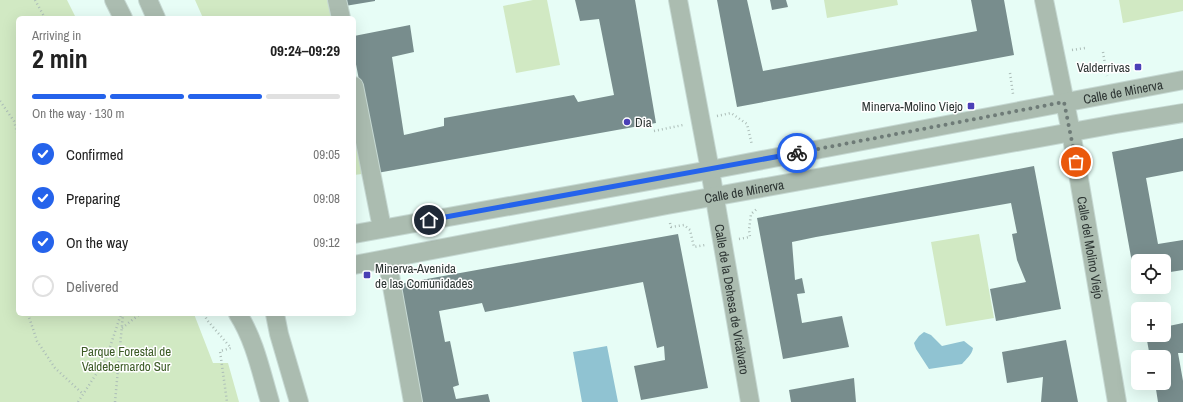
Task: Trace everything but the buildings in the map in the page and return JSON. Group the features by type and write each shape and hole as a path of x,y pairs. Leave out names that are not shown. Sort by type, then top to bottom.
{"street":[{"path":"114,0 121,16"},
{"path":"148,0 155,16"},
{"path":"337,0 341,16"},
{"path":"678,0 710,170"},
{"name":"Calle del Molino Viejo","path":"1044,0 1071,132 1117,402"},
{"name":"Calle de Minerva","path":"356,234 710,170 1183,80"},
{"path":"356,96 382,228"},
{"name":"Calle de Minerva","path":"356,266 652,208 1183,113"},
{"name":"Calle de la Dehesa de Vicálvaro","path":"710,170 750,402"},
{"path":"387,259 413,402"},
{"path":"239,316 252,342 270,402"},
{"path":"275,316 279,334 299,402"}],"path":[{"path":"36,0 44,16"},
{"path":"1103,52 1108,83"},
{"path":"1010,72 1014,94"},
{"path":"0,101 14,121 16,128"},
{"path":"713,117 731,113 747,124 753,148"},
{"path":"654,131 685,124"},
{"path":"733,240 750,237 749,230 751,214 756,208 761,208"},
{"path":"671,227 684,225 690,230 694,247 709,244"},
{"path":"29,316 37,341 55,368 83,394"},
{"path":"78,402 106,359 121,316"},
{"path":"115,402 122,316"},
{"path":"122,329 138,316"},
{"path":"205,316 231,348 220,351 227,402"}],"green space":[{"name":"Parque Forestal de Valdebernardo Sur","path":"0,0 67,0 75,16 16,16 16,316 195,316 213,363 228,363 239,402 0,402"},
{"path":"195,0 328,0 331,16 202,16"},
{"path":"533,0 547,0 560,65 516,73 503,6"},
{"path":"824,0 897,0 898,5 827,18"},
{"path":"1119,0 1183,0 1183,11 1123,23"},
{"path":"356,143 362,174 356,175"},
{"path":"979,234 994,318 946,326 931,242"}],"water":[{"path":"924,332 931,335 942,346 964,341 973,348 970,355 962,364 929,369 916,349 914,343"},
{"path":"607,346 618,402 582,402 573,352"}],"way so far":[{"path":"797,153 1064,102 1076,162"}],"place":[{"name":"Valderrivas","path":"1138,67"},
{"name":"Minerva-Molino Viejo","path":"971,106"},
{"name":"Dia","path":"627,122"},
{"name":"Minerva-Avenida de las Comunidades","path":"367,275"}],"route":[{"path":"429,220 797,153"}]}
